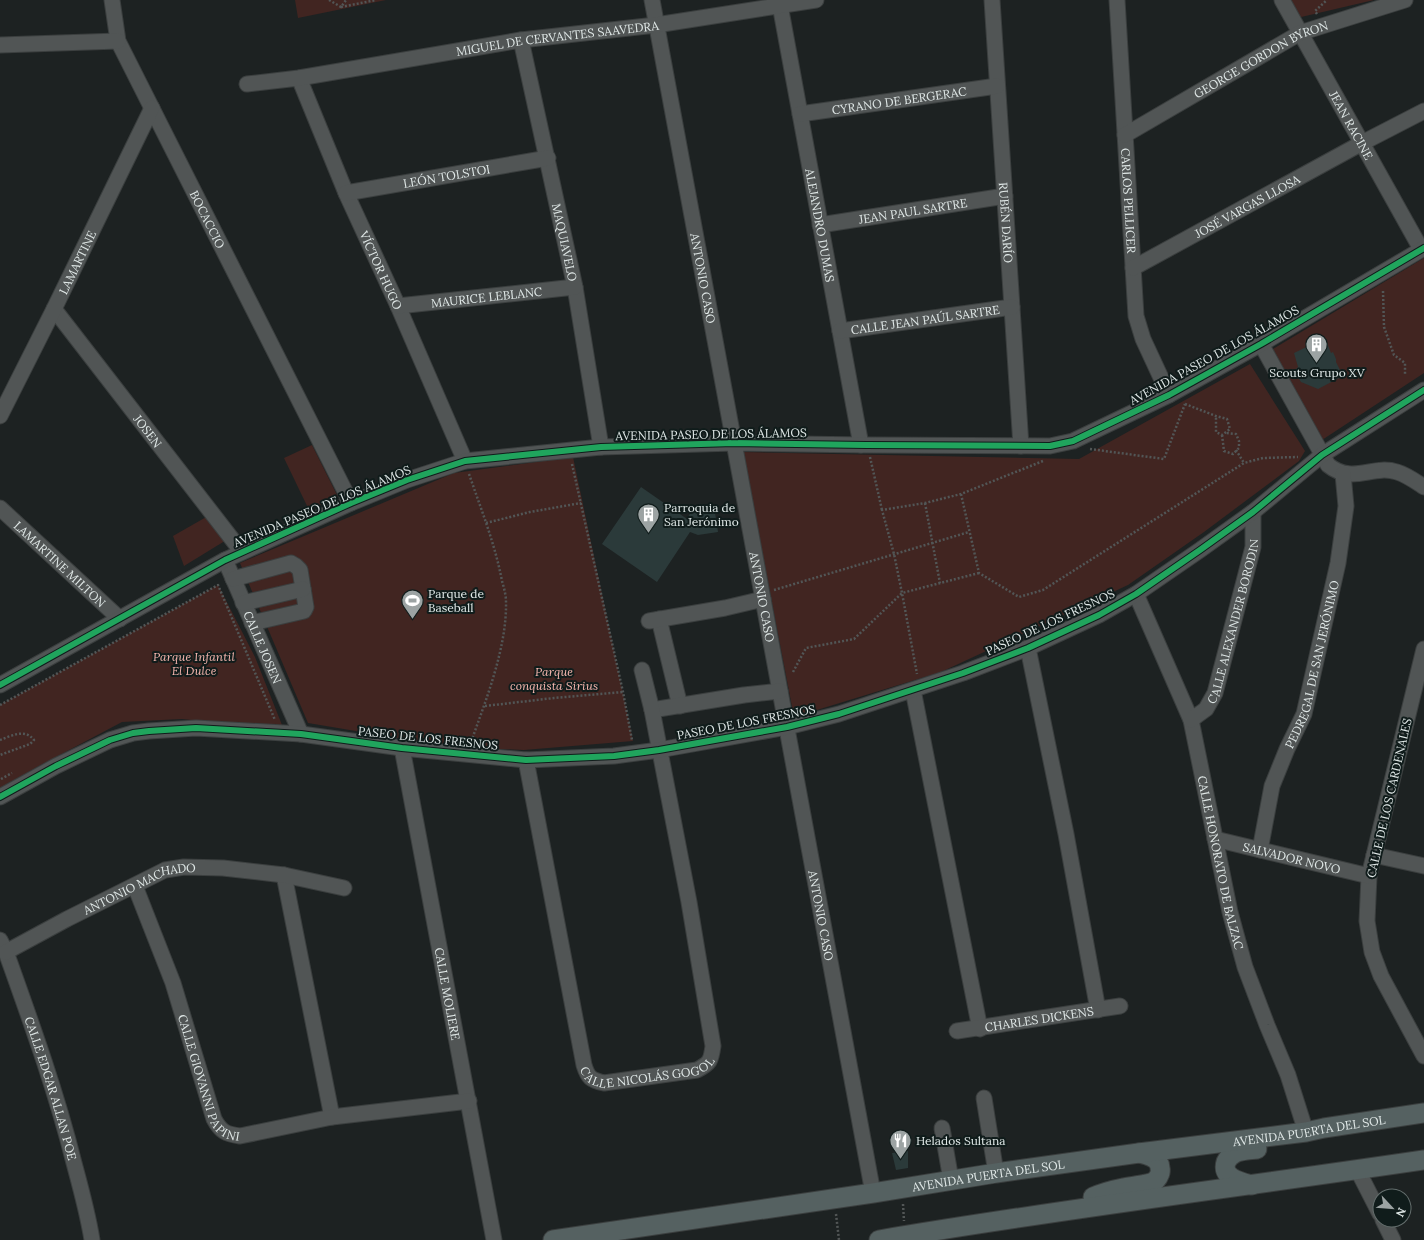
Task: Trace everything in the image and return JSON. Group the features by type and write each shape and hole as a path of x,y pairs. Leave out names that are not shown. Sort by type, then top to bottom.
{"main road":[{"name":"AVENIDA PUERTA DEL SOL","path":"553,1240 873,1194 996,1173 1306,1132 1424,1112"},
{"path":"1252,1185 1232,1178 1227,1172 1226,1165 1228,1158 1235,1153 1274,1145 1306,1132"},
{"path":"1068,1209 1082,1201 1100,1194 1151,1183 1156,1180 1160,1174 1160,1166 1157,1160 1151,1156 1139,1153"},
{"path":"879,1240 1068,1209 1252,1185 1424,1160"}],"street":[{"name":"BOCACCIO","path":"112,0 118,41 351,503"},
{"name":"ANTONIO CASO","path":"652,0 873,1194"},
{"name":"MIGUEL DE CERVANTES SAAVEDRA","path":"247,84 299,78 522,40 656,24 816,0"},
{"name":"RUBÉN DARÍO","path":"992,0 1021,446"},
{"name":"CARLOS PELLICER","path":"1116,0 1136,316 1143,339 1169,395"},
{"name":"JEAN RACINE","path":"1282,0 1423,249"},
{"name":"GEORGE GORDON BYRON","path":"1125,135 1300,33 1404,0"},
{"name":"ALEJANDRO DUMAS","path":"780,5 820,225 863,445"},
{"name":"MAQUIAVELO","path":"522,40 575,287 601,447"},
{"path":"0,45 118,41"},
{"name":"VÍCTOR HUGO","path":"299,78 346,193 398,306 465,461"},
{"name":"CYRANO DE BERGERAC","path":"800,114 997,86"},
{"name":"LAMARTINE","path":"0,416 152,108"},
{"name":"JOSÉ VARGAS LLOSA","path":"1133,268 1362,143 1424,111"},
{"name":"LEÓN TOLSTOI","path":"346,193 548,158"},
{"name":"JEAN PAUL SARTRE","path":"820,225 1004,196"},
{"name":"AVENIDA PASEO DE LOS ÁLAMOS","path":"0,685 225,560 351,503 407,480 465,461 601,447 734,443 1050,446 1072,441 1169,395 1423,249"},
{"name":"MAURICE LEBLANC","path":"398,306 575,287"},
{"name":"CALLE JEAN PAÚL SARTRE","path":"840,331 1012,307"},
{"name":"JOSEN","path":"54,309 242,552"},
{"path":"1260,344 1328,466 1343,474 1384,470 1396,471 1424,487"},
{"name":"PASEO DE LOS FRESNOS","path":"0,798 56,766 110,740 134,733 162,730 196,728 301,734 402,748 526,760 614,756 634,752 659,750 787,727 839,714 962,673 1028,648 1099,615 1136,594 1253,512 1322,455 1424,390"},
{"name":"PEDREGAL DE SAN JERÓNIMO","path":"1260,850 1272,786 1287,749 1304,714 1338,563 1346,506 1343,474"},
{"name":"LAMARTINE MILTON","path":"0,508 120,619"},
{"name":"CALLE ALEXANDER BORODIN","path":"1191,720 1206,709 1215,693 1253,546 1253,512"},
{"name":"CALLE JOSEN","path":"225,560 301,734"},
{"path":"233,579 291,563 300,570 306,607 304,611 252,623"},
{"path":"243,603 303,589"},
{"name":"CALLE HONORATO DE BALZAC","path":"1136,594 1191,720 1230,912 1245,967 1288,1075 1306,1132"},
{"path":"680,706 654,620 725,608 762,596"},
{"name":"CHARLES DICKENS","path":"913,690 980,1029 1098,1010 1066,834 1028,648"},
{"name":"CALLE DE LOS CARDENALES","path":"1424,649 1369,876 1367,921 1372,952 1381,976 1424,1056"},
{"path":"642,670 652,710 659,750"},
{"path":"652,710 744,695 780,691"},
{"name":"CALLE MOLIERE","path":"402,748 494,1240"},
{"name":"CALLE NICOLÁS GOGOL","path":"526,760 584,1065 587,1076 593,1080 604,1083 697,1070 707,1065 711,1058 713,1046 688,902 659,750"},
{"name":"SALVADOR NOVO","path":"1216,839 1369,876"},
{"path":"1374,855 1424,866"},
{"name":"ANTONIO MACHADO","path":"3,946 67,919 165,870 184,867 223,868 284,875 344,888"},
{"path":"284,875 332,1117"},
{"name":"CALLE GIOVANNI PAPINI","path":"135,886 173,983 214,1119 219,1129 228,1134 240,1136 332,1117 469,1101"},
{"name":"CALLE EDGAR ALLAN POE","path":"3,946 37,1038 64,1124 89,1220 92,1240"},
{"path":"1098,1010 1120,1006"},
{"path":"957,1031 980,1029"},
{"path":"984,1098 996,1173"},
{"path":"942,1128 951,1180"},
{"path":"1357,1169 1372,1198"},
{"path":"1387,1228 1394,1240"}],"path":[{"path":"329,0 341,7 376,0"},
{"path":"341,7 346,0"},
{"path":"1383,291 1384,327 1394,355 1405,363 1405,375"},
{"path":"1169,395 1185,404 1227,419 1230,429 1222,435"},
{"path":"1090,449 1164,459 1185,404"},
{"path":"1216,416 1216,432 1222,435"},
{"path":"1222,435 1224,451 1233,454 1239,448 1239,441 1236,434 1226,432"},
{"path":"863,445 871,461 902,593 918,677 913,690"},
{"path":"569,450 634,752"},
{"path":"1236,450 1244,463"},
{"path":"793,672 806,648 854,639 902,593 978,573 1019,597 1043,590 1244,463 1263,458 1298,457"},
{"path":"882,510 925,503 961,494 1047,459"},
{"path":"465,461 500,566 506,606 506,625 485,706 467,754"},
{"path":"961,494 966,509 969,532 978,573"},
{"path":"486,523 530,512 581,503"},
{"path":"925,503 940,583"},
{"path":"762,596 779,589 969,532"},
{"path":"0,705 218,585 275,720"},
{"path":"485,706 622,692"},
{"path":"0,740 19,733 27,734 34,740 30,744 0,755"},
{"path":"0,780 13,772"},
{"path":"0,776 6,776"},
{"path":"901,1189 906,1235"},
{"path":"834,1199 839,1240"}],"green space":[{"path":"295,0 386,0 298,18"},
{"path":"1287,0 1374,0 1297,18"},
{"path":"1424,258 1424,373 1322,440 1273,349"},
{"path":"1250,364 1305,451 1299,461 1204,532 1128,585 941,672 794,717 743,452 1079,459"},
{"path":"312,445 338,497 309,510 284,458"},
{"name":"Parque conquista Sirius","path":"573,457 633,741 524,750 479,748 439,745 308,723 240,563 454,473"},
{"path":"208,516 228,539 184,566 173,536"},
{"name":"Parque Infantil El Dulce","path":"218,585 255,657 284,730 182,719 122,722 0,788 0,705"}],"building":[{"name":"Scouts Grupo XV","path":"1325,338 1331,353 1333,352 1343,376 1318,389 1301,382 1294,371 1298,367 1294,353"},
{"name":"Parroquia de San Jerónimo","path":"641,487 687,519 692,510 714,506 718,532 698,535 690,532 657,582 602,544"},
{"name":"Helados Sultana","path":"908,1151 908,1168 896,1170 892,1153"}],"cycle path":[{"path":"0,685 225,560 351,503 407,480 465,461 601,447 734,443 1050,446 1073,441 1169,395 1261,344 1424,248"},
{"path":"0,797 56,766 110,740 133,733 149,731 196,728 301,734 402,748 526,760 614,756 659,750 787,727 839,714 963,673 1028,648 1099,615 1136,594 1253,512 1322,455 1424,390"}],"place":[{"name":"Scouts Grupo XV","path":"1317,364"},
{"name":"Parroquia de San Jerónimo","path":"649,534"},
{"name":"Parque de Baseball","path":"412,620"},
{"name":"Helados Sultana","path":"901,1160"}]}
